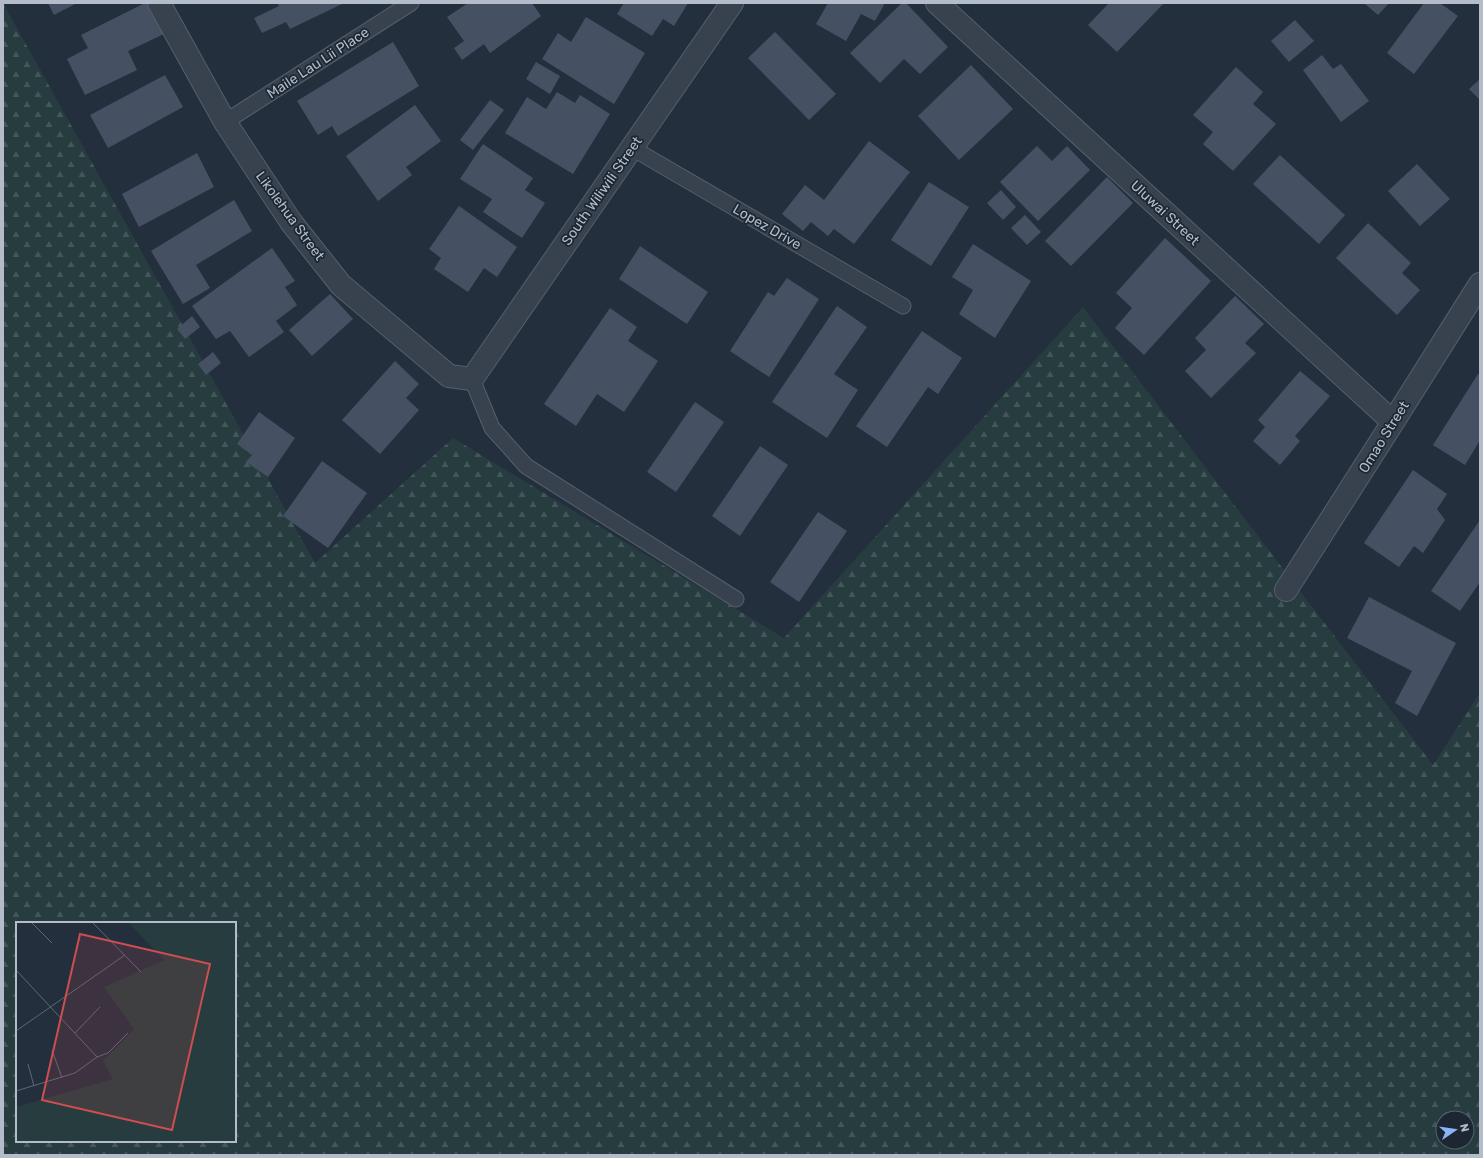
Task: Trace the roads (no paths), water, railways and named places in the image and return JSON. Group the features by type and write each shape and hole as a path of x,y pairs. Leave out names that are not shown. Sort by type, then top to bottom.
{"street":[{"name":"Likolehua Street","path":"159,3 225,122 291,222 341,285 449,376 472,379"},
{"name":"South Wiliwili Street","path":"472,379 732,3"},
{"name":"Uluwai Street","path":"937,3 1393,422"},
{"name":"Omao Street","path":"1286,590 1480,284"}],"lane":[{"name":"Maile Lau Lii Place","path":"225,122 411,3"},
{"name":"Lopez Drive","path":"632,148 903,306"},
{"path":"472,379 492,428 526,466 736,599"}]}
